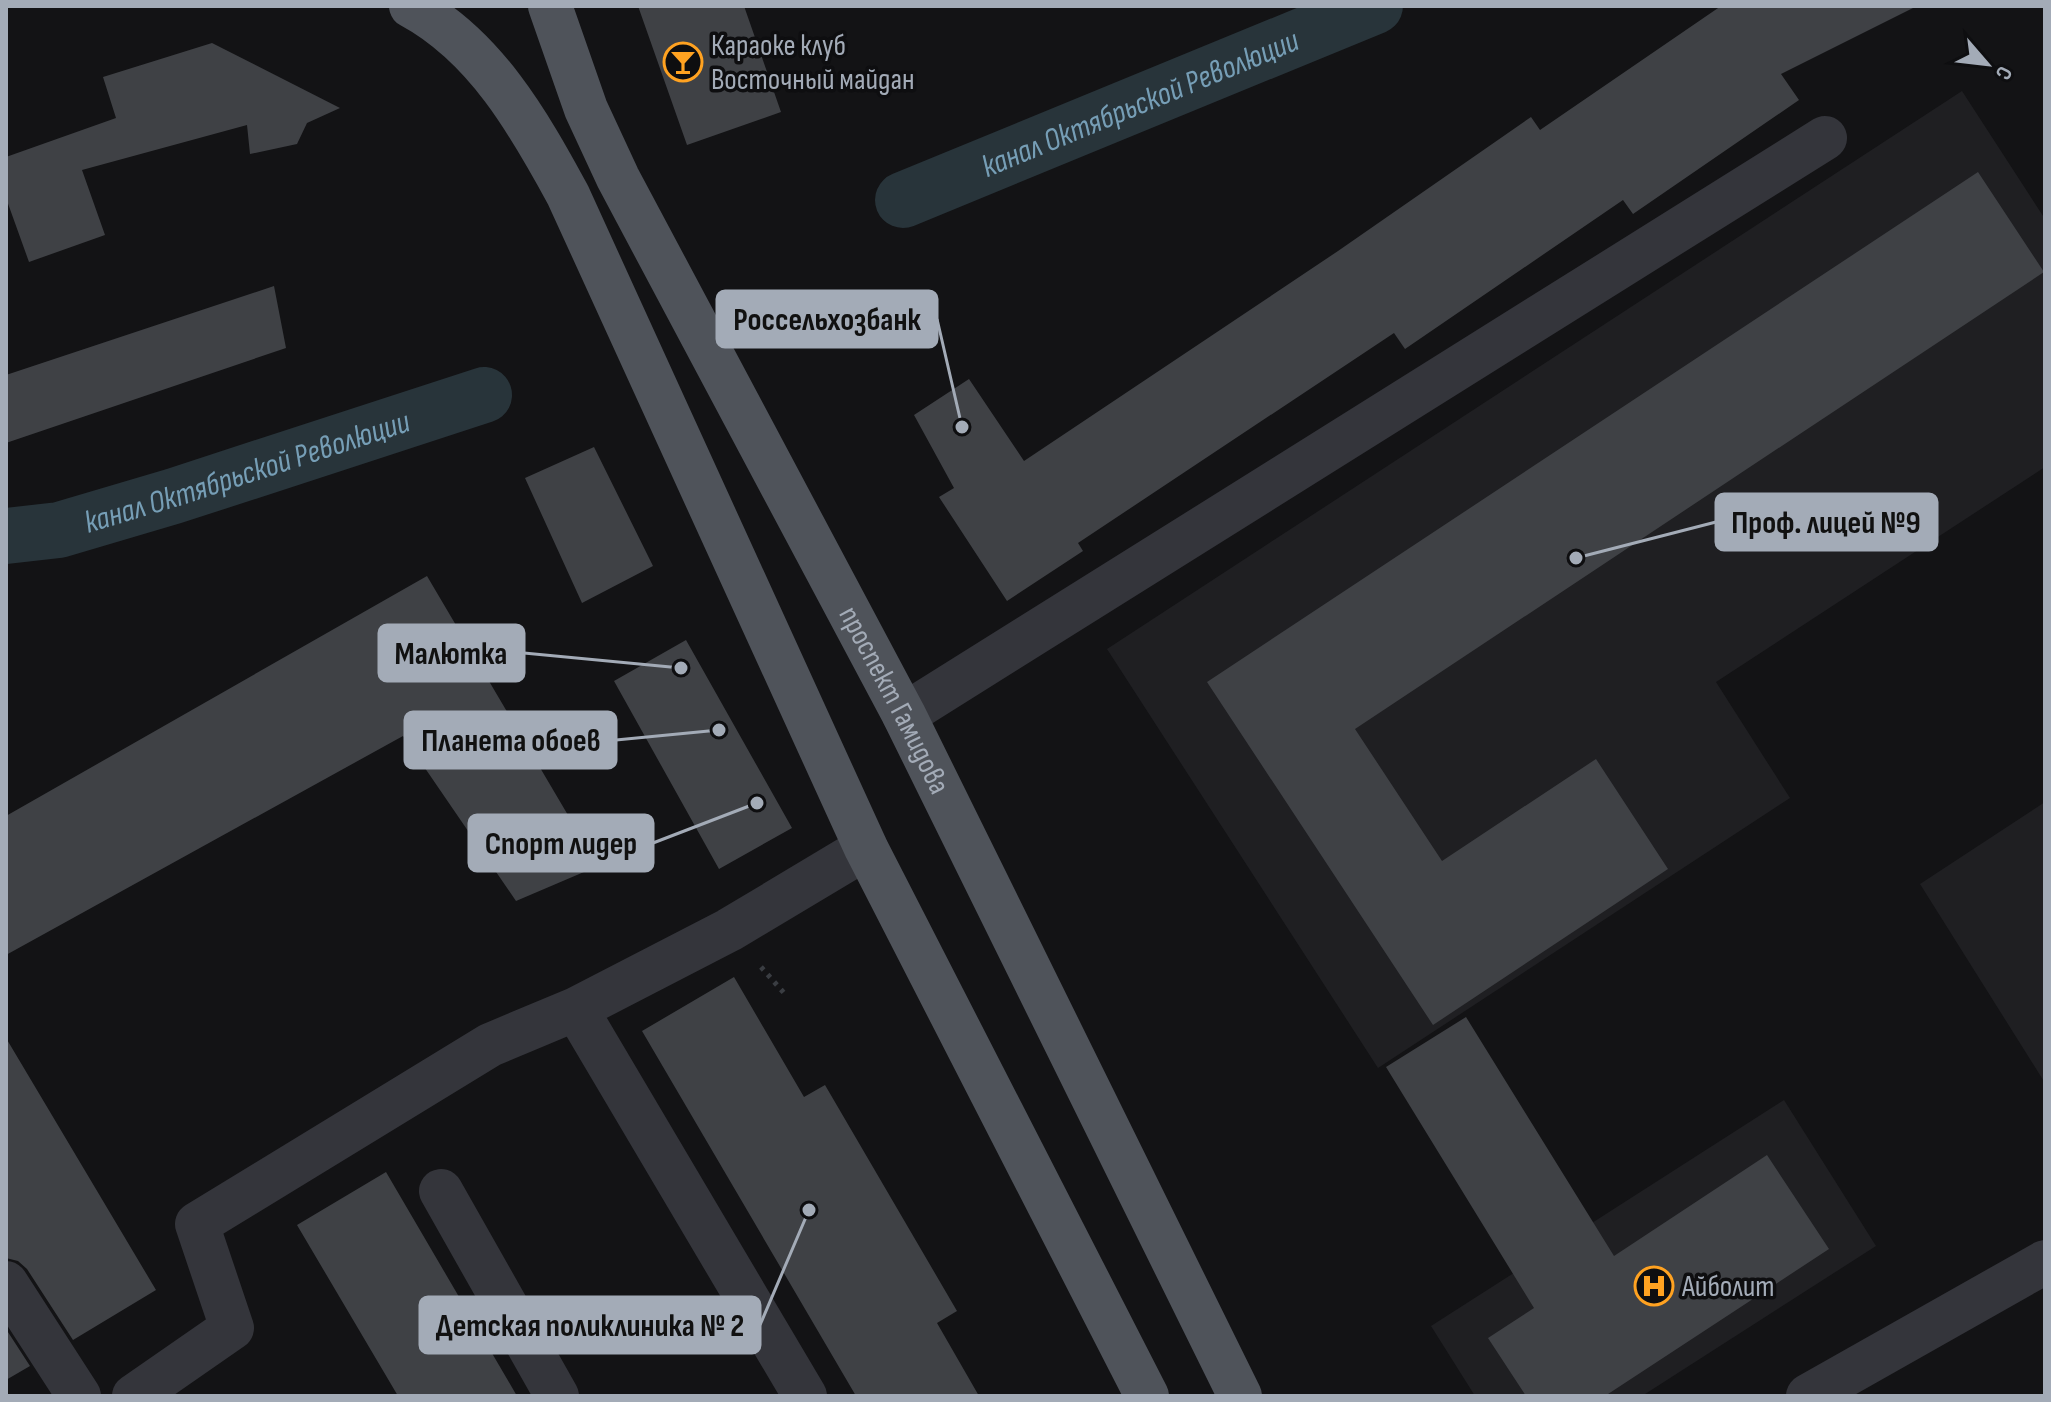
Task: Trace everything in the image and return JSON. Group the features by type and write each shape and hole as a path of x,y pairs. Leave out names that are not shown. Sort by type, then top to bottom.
{"main road":[{"path":"411,6 438,20 490,71 516,107 568,195 866,848 1147,1396"},
{"name":"проспект Гамидова","path":"550,6 586,109 618,178 904,715 1240,1396"}],"street":[{"path":"904,715 1825,138"},
{"path":"134,1396 232,1328 197,1224 490,1045 576,1009 729,930 866,848"},
{"path":"576,1009 805,1396"},
{"path":"441,1191 557,1396"},
{"path":"1808,1396 2045,1262"},
{"path":"6,1283 79,1396"}],"shaded area":[{"path":"1962,91 2045,219 2045,467 1716,682 1790,798 1378,1068 1107,649"},
{"path":"2045,802 2045,1083 1920,884"},
{"name":"Айболит","path":"1784,1100 1876,1246 1642,1396 1475,1396 1431,1326"}],"building":[{"path":"638,6 744,6 781,112 687,145"},
{"path":"1721,6 1917,6 1781,74 1799,100 1633,214 1623,200 1405,349 1394,333 1078,543 1083,551 1007,601 939,497 954,488 914,415 969,379 1024,461 1338,251 1531,117 1540,130"},
{"path":"212,43 340,108 307,123 297,144 250,154 247,125 82,170 105,235 29,262 6,198 6,157 116,118 103,77"},
{"path":"1978,172 2044,272 1355,729 1442,861 1596,759 1668,869 1433,1025 1207,682"},
{"path":"274,286 286,348 6,443 6,375"},
{"path":"594,447 653,566 582,603 525,478"},
{"path":"427,576 598,866 516,901 403,736 6,955 6,816"},
{"path":"686,640 792,828 719,869 614,681"},
{"path":"734,977 804,1097 825,1085 957,1311 937,1323 979,1396 856,1396 642,1031"},
{"name":"Айболит","path":"1466,1017 1614,1256 1767,1155 1829,1249 1605,1396 1526,1396 1488,1338 1534,1308 1386,1067"},
{"path":"6,1038 156,1290 73,1340 27,1269 18,1261 6,1258"},
{"path":"386,1172 517,1396 398,1396 297,1225"},
{"path":"6,1329 30,1366 6,1380"}],"waterway":[{"name":"канал Октябрьской Революции","path":"903,200 1375,6"},
{"name":"канал Октябрьской Революции","path":"6,536 59,530 174,496 484,395"}],"place":[{"name":"Караоке клуб Восточный майдан","path":"683,62"},
{"name":"Россельхозбанк","path":"962,427"},
{"name":"Проф. лицей №9","path":"1576,558"},
{"name":"Малютка","path":"681,668"},
{"name":"Планета обоев","path":"719,730"},
{"name":"Спорт лидер","path":"757,803"},
{"name":"Детская поликлиника № 2","path":"809,1210"},
{"name":"Айболит","path":"1654,1286"}]}
